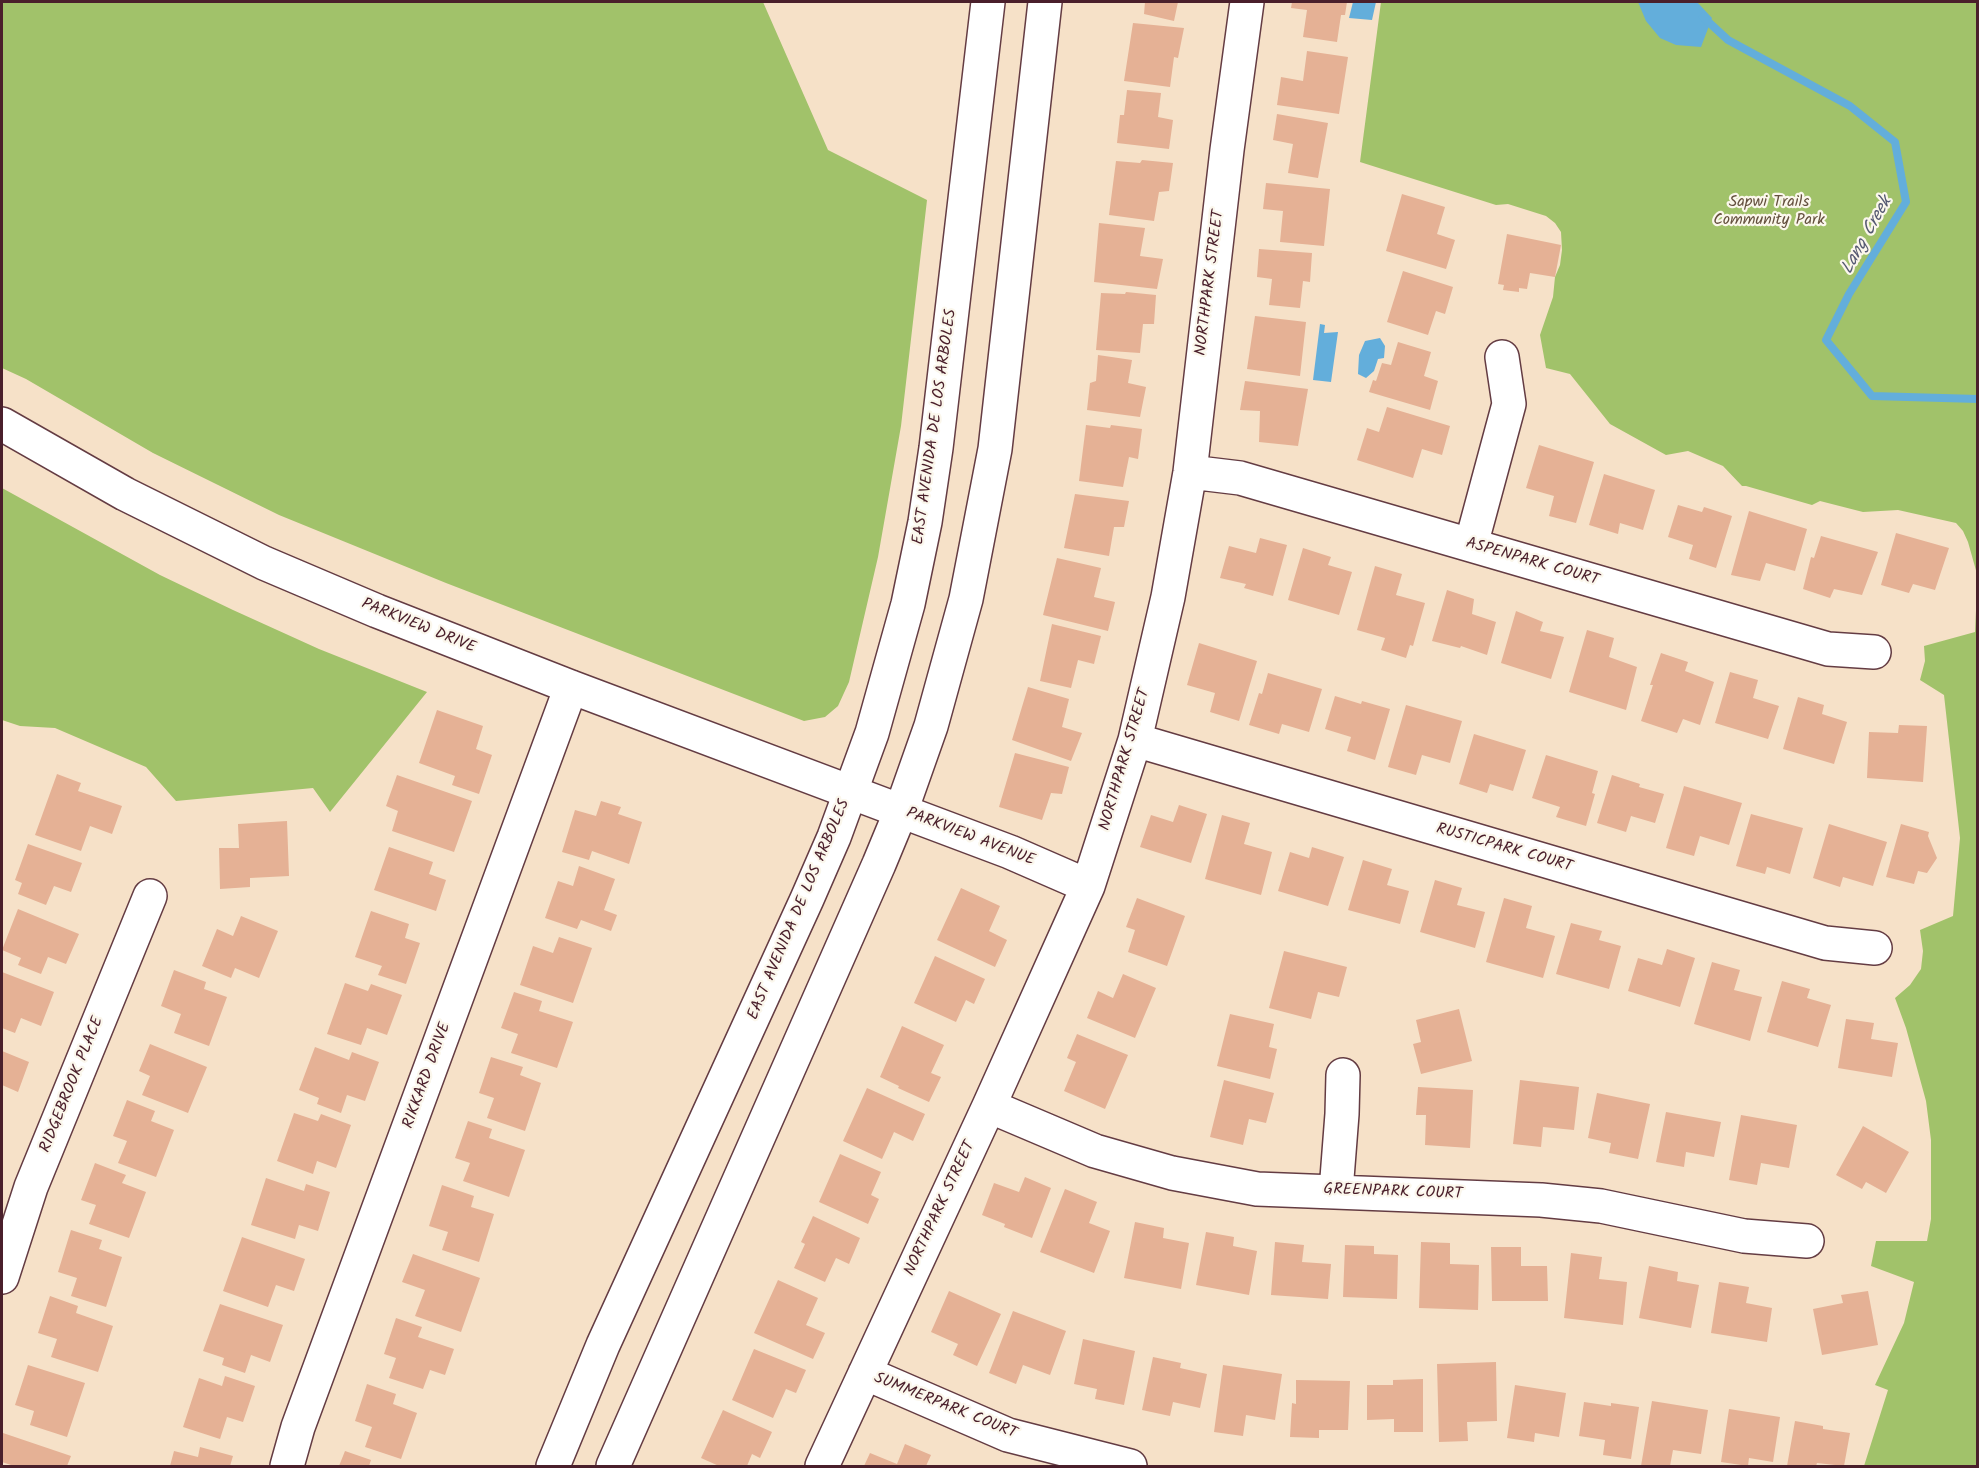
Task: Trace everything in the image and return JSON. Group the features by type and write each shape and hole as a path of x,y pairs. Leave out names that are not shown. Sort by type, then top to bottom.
{"street":[{"name":"EAST AVENIDA DE LOS ARBOLES","path":"553,1467 603,1345 834,837 872,733 908,604 925,522 939,424 988,2"},
{"path":"613,1467 901,811 931,726 966,599 995,450 1045,2"},
{"name":"NORTHPARK STREET","path":"822,1467 1088,886 1135,740 1168,597 1190,472 1227,150 1247,2"},
{"path":"1470,545 1509,404 1502,357"},
{"name":"PARKVIEW DRIVE","path":"2,424 125,494 264,563 378,611 571,687 850,793"},
{"name":"ASPENPARK COURT","path":"1190,472 1240,478 1828,649 1874,652"},
{"name":"RIKKARD DRIVE","path":"287,1467 298,1427 571,687"},
{"name":"RUSTICPARK COURT","path":"1135,740 1825,944 1875,948"},
{"name":"PARKVIEW AVENUE","path":"850,793 1010,852 1088,886"},
{"name":"RIDGEBROOK PLACE","path":"2,1277 31,1187 150,896"},
{"path":"1336,1191 1343,1075"},
{"name":"GREENPARK COURT","path":"989,1106 1095,1150 1172,1173 1257,1189 1561,1202 1601,1206 1744,1236 1807,1241"},
{"name":"SUMMERPARK COURT","path":"865,1373 1008,1435 1130,1467"}],"green space":[{"path":"2,2 763,2 828,150 927,200 901,426 878,557 849,682 838,706 825,717 804,721 446,583 279,515 153,453 26,379 2,368"},
{"name":"Sapwi Trails Community Park","path":"1381,2 1977,2 1977,574 1968,542 1956,523 1898,510 1863,512 1820,501 1812,505 1742,486 1723,466 1688,451 1666,455 1610,424 1570,374 1546,368 1540,335 1553,297 1562,250 1561,232 1555,223 1546,216 1508,204 1496,205 1360,162"},
{"path":"2,488 160,575 319,649 427,692 330,812 313,788 176,801 146,767 55,728 20,726 2,720"},
{"path":"1977,589 1977,1466 1864,1466 1888,1390 1875,1385 1904,1323 1914,1282 1871,1266 1876,1241 1927,1241 1931,1219 1931,1140 1926,1101 1906,1028 1895,998 1910,985 1921,969 1923,951 1920,930 1953,916 1960,838 1944,695 1920,680 1925,661 1924,646 1975,632"}],"water":[{"path":"1353,2 1376,2 1372,20 1349,18"},
{"path":"1638,2 1697,2 1712,18 1701,47 1676,45 1660,38 1646,21"},
{"path":"1320,324 1325,325 1324,333 1338,332 1331,382 1313,380"},
{"path":"1380,338 1385,346 1384,358 1378,359 1374,371 1366,378 1358,374 1359,355 1365,341"}],"building":[{"path":"1145,2 1178,2 1174,21 1144,14"},
{"path":"1292,2 1347,2 1345,15 1341,15 1337,42 1303,37 1307,10 1291,8"},
{"path":"1133,23 1184,28 1178,58 1174,57 1170,87 1124,81"},
{"path":"1307,51 1348,57 1339,114 1277,105 1281,77 1303,81"},
{"path":"1127,90 1161,93 1158,117 1173,120 1169,149 1117,143 1120,115 1124,115"},
{"path":"1277,114 1328,123 1318,178 1288,173 1293,144 1273,140"},
{"path":"1142,160 1173,163 1169,191 1159,192 1154,221 1109,215 1116,161 1140,163"},
{"path":"1266,183 1330,189 1324,246 1280,242 1283,211 1263,209"},
{"path":"1402,194 1445,207 1437,234 1455,240 1446,269 1386,251"},
{"path":"1099,223 1145,228 1140,256 1163,259 1157,289 1094,282"},
{"path":"1507,234 1561,245 1555,277 1530,273 1527,289 1519,288 1519,292 1503,290 1504,285 1498,284"},
{"path":"1259,249 1312,253 1310,282 1303,281 1300,308 1269,305 1272,279 1257,277"},
{"path":"1403,271 1453,287 1445,314 1436,311 1428,335 1387,322"},
{"path":"1126,292 1156,295 1154,324 1143,324 1140,353 1096,350 1101,293 1125,294"},
{"path":"1255,316 1306,322 1300,376 1247,369"},
{"path":"1398,342 1431,352 1424,376 1438,381 1430,410 1369,392 1373,380 1376,381 1382,363 1391,365"},
{"path":"1098,355 1132,360 1128,383 1146,387 1140,417 1087,410 1090,383 1096,381"},
{"path":"1245,381 1308,389 1298,446 1259,442 1260,411 1240,410"},
{"path":"1387,407 1450,426 1442,455 1422,449 1413,478 1357,460 1367,428 1379,432"},
{"path":"1086,425 1142,429 1138,459 1129,457 1123,487 1079,481"},
{"path":"1539,445 1594,462 1576,523 1549,516 1554,496 1526,488"},
{"path":"1604,474 1655,490 1643,530 1620,523 1618,534 1589,525"},
{"path":"1075,494 1129,501 1124,527 1114,527 1109,556 1064,548"},
{"path":"1678,505 1702,512 1704,507 1732,516 1716,568 1689,559 1693,545 1668,537"},
{"path":"1749,511 1807,529 1795,571 1766,563 1760,581 1731,575"},
{"path":"1896,533 1949,548 1935,590 1913,584 1909,593 1881,585"},
{"path":"1821,536 1878,552 1862,595 1834,589 1830,598 1803,589 1811,557 1814,558"},
{"path":"1260,538 1287,545 1273,596 1244,588 1246,584 1220,578 1229,546 1256,553"},
{"path":"1303,548 1331,557 1328,565 1352,572 1339,615 1288,600"},
{"path":"1057,558 1101,568 1094,597 1115,602 1108,631 1043,615"},
{"path":"1375,566 1402,574 1396,595 1425,603 1413,646 1410,645 1406,658 1381,650 1385,638 1357,630"},
{"path":"1447,590 1474,599 1472,614 1496,622 1487,655 1461,646 1460,648 1432,641"},
{"path":"1516,611 1543,622 1540,631 1564,637 1551,679 1501,663"},
{"path":"1052,624 1101,636 1094,664 1078,660 1071,688 1040,681"},
{"path":"1587,630 1614,638 1609,657 1637,667 1626,710 1569,692"},
{"path":"1199,643 1257,661 1239,721 1210,712 1215,693 1187,685"},
{"path":"1661,653 1688,662 1685,671 1714,682 1700,725 1683,719 1677,733 1641,721"},
{"path":"1730,672 1758,680 1753,698 1779,706 1768,739 1715,723"},
{"path":"1268,673 1322,689 1309,732 1282,724 1279,734 1249,725"},
{"path":"1028,687 1069,699 1062,727 1082,733 1071,761 1012,740"},
{"path":"1335,696 1361,704 1362,701 1390,709 1375,760 1347,751 1351,737 1325,729"},
{"path":"1798,697 1824,705 1822,714 1847,722 1834,764 1783,749"},
{"path":"1406,705 1462,721 1450,763 1422,755 1416,775 1388,767"},
{"path":"437,710 483,726 476,749 492,755 479,794 452,785 455,776 419,763"},
{"path":"1899,725 1927,726 1923,782 1867,778 1869,732 1898,733"},
{"path":"1474,734 1526,750 1513,791 1490,784 1487,793 1459,784"},
{"path":"1015,753 1069,767 1062,794 1051,793 1042,820 999,807"},
{"path":"1546,755 1598,771 1592,793 1595,794 1586,826 1556,817 1560,807 1532,798"},
{"path":"57,774 81,783 78,791 122,806 112,834 90,826 81,851 35,835"},
{"path":"397,775 472,801 454,852 392,831 398,811 386,806"},
{"path":"1612,775 1640,784 1639,787 1664,794 1655,823 1631,816 1626,832 1597,823"},
{"path":"1684,786 1742,803 1729,845 1700,836 1694,856 1666,848"},
{"path":"601,801 621,807 618,814 642,822 629,864 592,851 589,860 562,852 575,810 596,816"},
{"path":"1179,805 1207,814 1191,863 1140,847 1151,815 1173,822"},
{"path":"1751,814 1803,828 1790,874 1767,867 1765,874 1736,866"},
{"path":"1222,815 1250,823 1244,844 1272,852 1261,895 1205,879"},
{"path":"287,821 289,876 250,878 250,887 220,889 219,848 239,848 238,824"},
{"path":"1829,824 1887,842 1873,886 1843,877 1840,887 1813,878"},
{"path":"1901,824 1929,832 1928,836 1937,858 1927,873 1918,871 1914,884 1886,877"},
{"path":"28,844 82,863 71,892 54,886 46,905 18,894 22,883 15,880"},
{"path":"389,847 433,862 429,874 446,880 436,911 374,890"},
{"path":"1312,847 1344,857 1328,906 1278,891 1290,852 1309,858"},
{"path":"1363,860 1392,869 1387,885 1409,891 1400,924 1348,910"},
{"path":"579,866 615,879 604,910 617,915 611,931 581,920 577,929 545,918 558,881 573,886"},
{"path":"1435,880 1462,888 1457,905 1485,912 1475,948 1420,932"},
{"path":"961,888 1000,906 989,931 1007,940 995,967 937,940"},
{"path":"1137,898 1185,916 1167,966 1128,952 1135,930 1126,927"},
{"path":"1504,898 1532,906 1526,928 1555,936 1543,978 1486,962"},
{"path":"18,909 79,934 66,964 48,957 41,974 18,965 21,958 2,950"},
{"path":"371,911 409,924 405,938 420,943 406,984 378,975 382,966 355,957"},
{"path":"241,916 278,931 259,978 235,968 231,978 202,966 217,929 233,936"},
{"path":"1571,923 1602,931 1599,940 1621,946 1609,989 1556,974"},
{"path":"559,937 592,948 573,1003 520,985 533,946 553,953"},
{"path":"1667,949 1695,958 1680,1007 1628,991 1638,958 1662,965"},
{"path":"1284,951 1347,967 1339,997 1318,992 1311,1019 1269,1008"},
{"path":"935,956 985,979 974,1004 966,1000 956,1022 914,1003"},
{"path":"1712,962 1740,970 1734,990 1762,997 1750,1041 1694,1024"},
{"path":"174,970 206,982 204,989 227,997 209,1046 174,1033 181,1014 161,1006"},
{"path":"2,972 54,992 41,1026 21,1018 15,1033 2,1028"},
{"path":"1123,974 1156,988 1135,1038 1087,1018 1098,991 1113,998"},
{"path":"1782,981 1810,989 1807,998 1831,1005 1818,1047 1767,1032"},
{"path":"345,983 368,991 371,984 402,995 387,1035 367,1028 361,1045 327,1034"},
{"path":"514,992 542,1001 539,1011 573,1022 557,1068 511,1053 518,1034 501,1028"},
{"path":"1459,1009 1472,1061 1421,1074 1413,1044 1421,1042 1416,1020"},
{"path":"1230,1014 1274,1024 1269,1047 1277,1049 1270,1079 1217,1066"},
{"path":"1846,1019 1874,1023 1871,1039 1898,1043 1892,1077 1838,1068"},
{"path":"902,1026 944,1045 931,1073 941,1077 929,1102 880,1077"},
{"path":"1077,1034 1128,1055 1105,1109 1064,1091 1076,1062 1067,1058"},
{"path":"150,1044 207,1067 188,1113 142,1095 150,1076 139,1071"},
{"path":"315,1047 349,1060 352,1052 379,1062 365,1101 347,1095 341,1113 317,1104 319,1098 299,1090"},
{"path":"2,1051 29,1062 18,1092 2,1085"},
{"path":"491,1057 523,1067 520,1075 541,1083 525,1131 487,1118 494,1098 479,1093"},
{"path":"1224,1080 1274,1093 1266,1123 1249,1119 1243,1145 1210,1137"},
{"path":"1520,1080 1579,1087 1574,1130 1543,1127 1541,1147 1513,1144"},
{"path":"1418,1087 1473,1090 1470,1148 1425,1145 1426,1115 1416,1115"},
{"path":"867,1088 925,1114 913,1141 894,1132 882,1159 843,1141"},
{"path":"1597,1093 1650,1104 1638,1159 1609,1153 1611,1143 1588,1138"},
{"path":"127,1100 155,1111 151,1121 174,1130 156,1177 118,1163 127,1141 113,1136"},
{"path":"1666,1112 1721,1122 1714,1157 1686,1152 1684,1167 1656,1162"},
{"path":"294,1113 318,1121 321,1114 351,1125 336,1168 317,1161 313,1174 277,1161"},
{"path":"1741,1115 1797,1125 1789,1168 1761,1163 1757,1185 1729,1180"},
{"path":"468,1121 492,1129 489,1138 525,1150 509,1197 463,1181 470,1163 455,1158"},
{"path":"1863,1126 1909,1152 1886,1193 1866,1182 1862,1189 1836,1175"},
{"path":"840,1154 881,1172 871,1195 879,1199 868,1224 819,1202"},
{"path":"95,1163 126,1175 122,1183 146,1192 129,1238 89,1224 96,1205 81,1200"},
{"path":"1025,1177 1051,1188 1032,1238 982,1215 994,1183 1019,1192"},
{"path":"266,1178 304,1191 306,1184 330,1192 318,1231 299,1225 295,1239 251,1225"},
{"path":"442,1185 474,1196 471,1207 494,1214 479,1262 442,1250 448,1232 429,1226"},
{"path":"1065,1189 1097,1202 1089,1223 1110,1231 1094,1273 1040,1252"},
{"path":"813,1216 860,1238 849,1264 836,1258 825,1282 794,1268 805,1244 801,1242"},
{"path":"1135,1222 1164,1228 1163,1238 1189,1243 1181,1289 1124,1278"},
{"path":"71,1230 102,1240 99,1249 122,1257 106,1307 71,1296 77,1278 58,1272"},
{"path":"1206,1232 1234,1237 1233,1246 1257,1251 1249,1295 1196,1285"},
{"path":"242,1237 305,1259 294,1291 276,1285 268,1307 223,1291"},
{"path":"1275,1242 1304,1245 1302,1262 1331,1264 1328,1299 1271,1295"},
{"path":"1421,1242 1450,1243 1450,1264 1479,1265 1478,1310 1419,1308"},
{"path":"1345,1245 1374,1246 1374,1254 1398,1255 1397,1299 1343,1297"},
{"path":"1491,1247 1521,1247 1521,1266 1547,1266 1548,1301 1492,1301"},
{"path":"1571,1253 1602,1257 1599,1279 1627,1282 1623,1325 1564,1318"},
{"path":"413,1254 480,1278 461,1332 415,1316 425,1290 402,1282"},
{"path":"1649,1266 1678,1272 1677,1281 1699,1285 1691,1328 1639,1318"},
{"path":"778,1280 818,1298 806,1325 825,1333 813,1359 754,1333"},
{"path":"1719,1282 1749,1287 1746,1303 1772,1308 1767,1342 1711,1333"},
{"path":"949,1291 1001,1314 977,1366 953,1355 958,1344 931,1332"},
{"path":"1868,1291 1878,1345 1822,1355 1813,1309 1843,1303 1841,1295"},
{"path":"50,1296 78,1306 76,1313 113,1326 98,1372 51,1357 57,1339 38,1333"},
{"path":"220,1304 283,1325 270,1362 251,1355 245,1373 222,1365 224,1358 203,1351"},
{"path":"1013,1311 1066,1331 1050,1375 1023,1365 1016,1384 989,1373"},
{"path":"396,1318 422,1327 418,1337 454,1349 445,1375 430,1370 423,1389 389,1378 396,1358 384,1354"},
{"path":"1083,1339 1135,1351 1124,1405 1095,1399 1097,1389 1074,1384"},
{"path":"754,1349 806,1370 796,1393 786,1389 773,1418 732,1400"},
{"path":"1153,1357 1181,1363 1180,1368 1207,1374 1200,1408 1173,1402 1170,1416 1142,1410"},
{"path":"1496,1362 1497,1421 1467,1422 1468,1441 1439,1442 1437,1364"},
{"path":"28,1365 85,1383 67,1437 30,1425 34,1411 15,1405"},
{"path":"1223,1365 1282,1374 1275,1420 1246,1415 1243,1436 1214,1432"},
{"path":"225,1376 255,1386 243,1422 227,1417 220,1439 183,1427 199,1378 222,1386"},
{"path":"1423,1379 1423,1432 1394,1432 1394,1419 1367,1420 1367,1385 1393,1385 1393,1380"},
{"path":"1296,1380 1350,1381 1348,1430 1319,1430 1319,1438 1290,1437 1292,1403 1296,1404"},
{"path":"367,1384 396,1394 393,1404 417,1413 401,1459 365,1447 372,1427 355,1421"},
{"path":"1515,1385 1566,1393 1559,1437 1535,1433 1534,1442 1507,1438"},
{"path":"1652,1401 1708,1410 1701,1454 1673,1450 1670,1466 1641,1466"},
{"path":"1584,1402 1639,1407 1631,1459 1603,1455 1605,1440 1579,1436"},
{"path":"1729,1409 1780,1417 1773,1462 1749,1458 1748,1466 1721,1462"},
{"path":"723,1410 772,1432 760,1458 752,1454 747,1466 719,1466 701,1458"},
{"path":"1795,1421 1823,1426 1823,1429 1850,1433 1844,1466 1817,1463 1816,1466 1787,1466"},
{"path":"3,1433 71,1456 67,1466 14,1466 2,1462"},
{"path":"905,1444 931,1455 926,1466 864,1466 870,1453 897,1464"},
{"path":"200,1447 233,1456 230,1466 170,1466 174,1451 198,1457"},
{"path":"345,1451 371,1460 369,1466 339,1466"}],"waterway":[{"name":"Lang Creek","path":"1703,17 1728,40 1850,106 1895,142 1906,202 1849,294 1826,340 1872,396 1978,399"}]}
